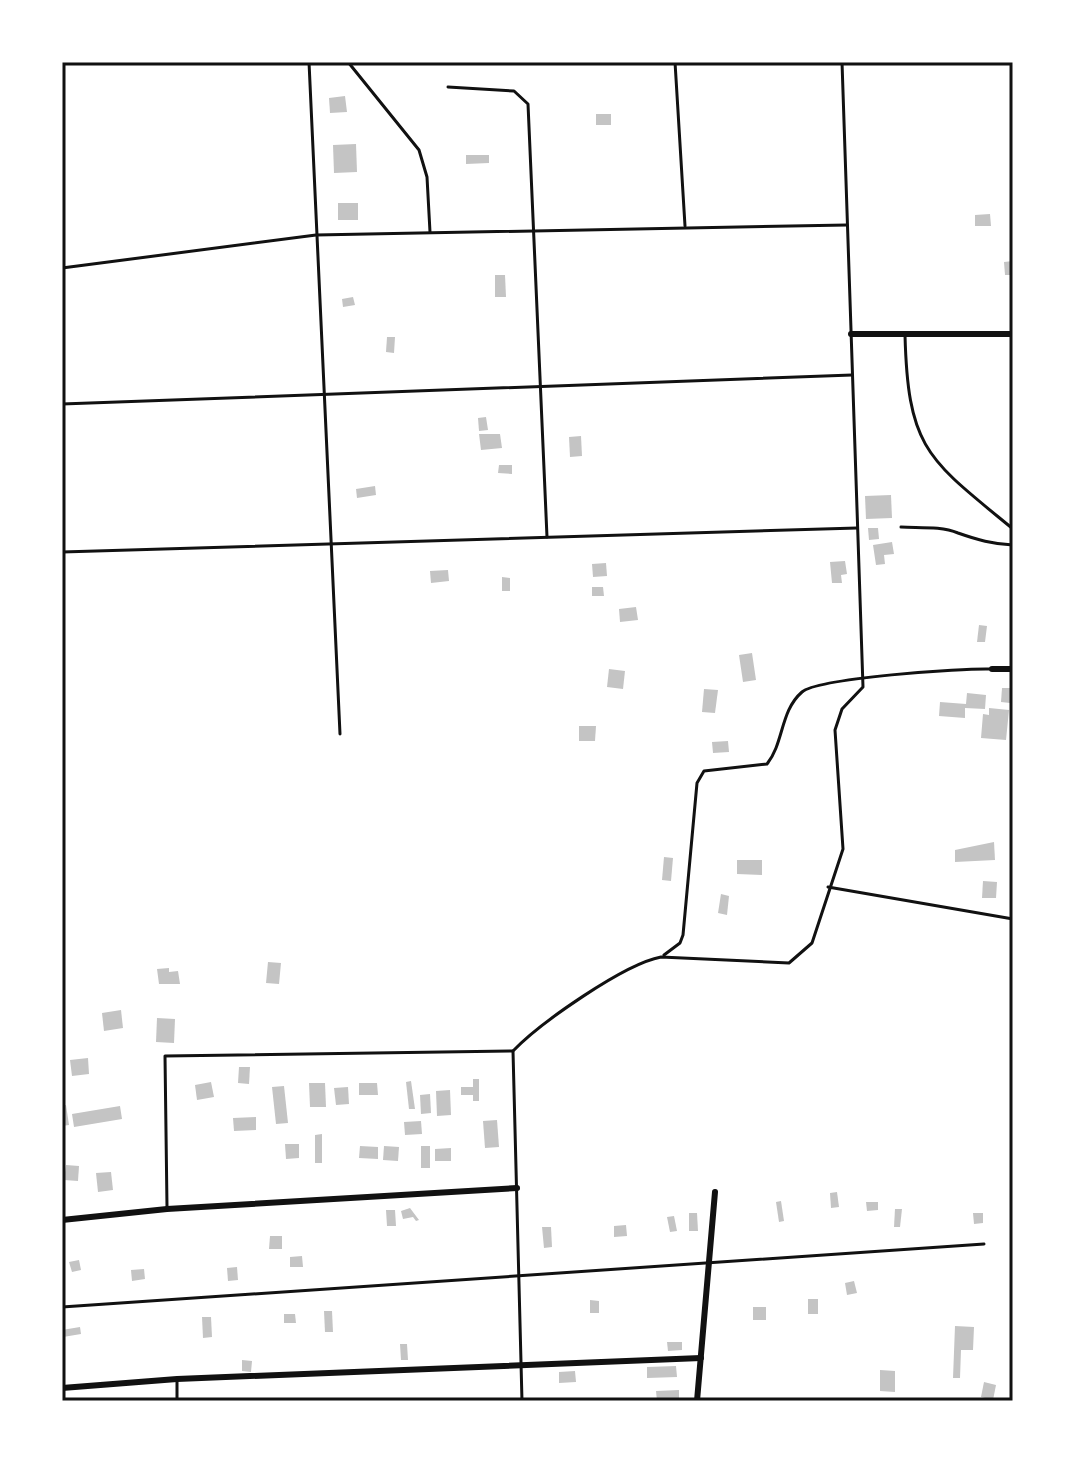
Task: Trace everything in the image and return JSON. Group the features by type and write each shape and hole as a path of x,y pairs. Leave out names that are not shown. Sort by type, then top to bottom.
{"street":[{"path":"848,334 1013,334"},
{"path":"992,669 1013,669"},
{"path":"62,1220 167,1209 517,1188"},
{"path":"697,1401 715,1192"},
{"path":"62,1388 177,1379 701,1358"}],"lane":[{"path":"309,62 340,734"},
{"path":"348,62 419,150 427,177 430,232"},
{"path":"675,62 685,227"},
{"path":"661,957 789,963 812,943 843,849 834,755 837,720 842,709 863,687 863,680 848,334 842,62"},
{"path":"448,87 514,91 528,104 547,538"},
{"path":"62,268 316,235 847,225"},
{"path":"905,334 907,387 914,425 927,449 948,476 1013,529"},
{"path":"62,404 852,375"},
{"path":"901,527 937,529 958,533 972,540 1013,545"},
{"path":"62,552 857,528"},
{"path":"167,1209 165,1056 513,1051 630,966 672,951 683,935 700,776 711,769 767,764 788,710 802,692 823,682 938,670 992,669"},
{"path":"828,887 1013,919"},
{"path":"513,1051 522,1401"},
{"path":"62,1307 984,1244"},
{"path":"177,1379 177,1401"}],"building":[{"path":"345,96 347,112 330,113 329,98"},
{"path":"596,114 611,114 611,125 596,125"},
{"path":"356,144 357,172 334,173 333,145"},
{"path":"466,155 489,155 489,163 466,164"},
{"path":"338,203 358,203 358,220 338,220"},
{"path":"990,214 991,226 975,226 975,215"},
{"path":"1013,261 1013,275 1005,275 1004,262"},
{"path":"495,275 505,275 506,297 495,297"},
{"path":"353,297 355,305 343,307 342,299"},
{"path":"387,337 395,337 394,353 386,352"},
{"path":"486,417 488,430 479,431 478,418"},
{"path":"479,434 500,434 502,448 481,450"},
{"path":"581,436 582,456 570,457 569,437"},
{"path":"499,465 512,465 512,474 498,473"},
{"path":"375,486 376,495 357,498 356,489"},
{"path":"891,495 892,518 866,519 865,496"},
{"path":"868,528 878,528 879,539 869,540"},
{"path":"892,542 894,554 884,555 885,564 876,565 873,545"},
{"path":"845,561 847,574 841,575 842,583 832,583 830,562"},
{"path":"606,563 607,576 593,577 592,564"},
{"path":"448,570 449,581 431,583 430,571"},
{"path":"502,577 510,578 510,591 502,591"},
{"path":"592,587 603,587 604,596 592,596"},
{"path":"636,607 638,620 620,622 619,609"},
{"path":"979,625 987,626 985,642 977,642"},
{"path":"752,653 756,680 743,682 739,655"},
{"path":"609,669 625,671 623,689 607,687"},
{"path":"1002,688 1011,688 1010,703 1001,702"},
{"path":"704,689 718,690 715,713 702,712"},
{"path":"967,693 986,695 985,709 965,708 965,718 939,716 940,702 966,704"},
{"path":"989,708 1009,710 1006,740 981,738 983,714 989,715"},
{"path":"579,726 596,726 595,741 579,741"},
{"path":"728,741 729,752 713,753 712,742"},
{"path":"994,842 995,860 955,862 955,850"},
{"path":"664,857 673,858 671,881 662,880"},
{"path":"737,860 762,860 762,875 737,874"},
{"path":"983,881 997,882 996,898 982,898"},
{"path":"721,894 729,896 727,915 718,913"},
{"path":"268,962 281,963 279,984 266,983"},
{"path":"169,968 169,972 178,971 180,984 159,984 157,969"},
{"path":"121,1010 123,1028 104,1031 102,1013"},
{"path":"157,1018 175,1019 174,1043 156,1042"},
{"path":"88,1058 89,1074 72,1076 70,1060"},
{"path":"239,1067 250,1067 249,1084 238,1083"},
{"path":"473,1079 479,1079 479,1101 473,1101 473,1095 461,1095 461,1087 473,1087"},
{"path":"411,1081 415,1109 409,1109 406,1082"},
{"path":"211,1082 214,1097 197,1100 195,1085"},
{"path":"309,1083 325,1083 326,1107 310,1107"},
{"path":"359,1083 377,1083 378,1095 359,1095"},
{"path":"284,1086 288,1123 276,1124 272,1087"},
{"path":"348,1087 349,1104 336,1105 334,1088"},
{"path":"450,1090 451,1115 437,1116 436,1091"},
{"path":"430,1094 431,1113 421,1114 420,1095"},
{"path":"66,1105 69,1125 62,1126 62,1106"},
{"path":"120,1106 122,1119 74,1127 72,1114"},
{"path":"256,1117 256,1130 234,1131 233,1118"},
{"path":"497,1120 499,1147 485,1148 483,1121"},
{"path":"421,1121 422,1134 405,1135 404,1122"},
{"path":"322,1134 322,1163 315,1163 315,1135"},
{"path":"285,1144 299,1144 299,1158 286,1159"},
{"path":"360,1146 378,1147 378,1159 359,1158"},
{"path":"384,1146 399,1147 398,1161 383,1160"},
{"path":"421,1146 430,1146 430,1168 421,1168"},
{"path":"451,1148 451,1161 435,1161 435,1149"},
{"path":"66,1165 79,1166 78,1181 64,1180"},
{"path":"111,1172 113,1190 98,1192 96,1173"},
{"path":"837,1192 839,1207 831,1208 830,1193"},
{"path":"781,1201 784,1221 779,1222 776,1202"},
{"path":"866,1202 878,1202 878,1210 867,1211"},
{"path":"410,1208 419,1220 413,1217 403,1219 401,1211"},
{"path":"895,1209 902,1209 900,1227 894,1227"},
{"path":"386,1210 395,1210 396,1226 387,1226"},
{"path":"689,1213 697,1213 698,1231 689,1231"},
{"path":"973,1213 983,1213 983,1223 974,1224"},
{"path":"674,1216 677,1231 670,1232 667,1217"},
{"path":"626,1225 627,1236 614,1237 614,1226"},
{"path":"542,1227 551,1227 552,1247 544,1248"},
{"path":"270,1236 282,1236 282,1249 269,1249"},
{"path":"302,1256 303,1267 290,1267 290,1257"},
{"path":"79,1260 81,1270 72,1272 69,1262"},
{"path":"237,1267 238,1280 228,1281 227,1268"},
{"path":"144,1269 145,1279 132,1281 131,1270"},
{"path":"854,1281 857,1293 847,1295 845,1283"},
{"path":"808,1299 818,1299 818,1314 808,1314"},
{"path":"590,1300 599,1301 599,1313 590,1313"},
{"path":"753,1307 766,1307 766,1320 753,1320"},
{"path":"324,1311 332,1311 333,1332 325,1332"},
{"path":"284,1314 295,1314 296,1323 284,1323"},
{"path":"202,1317 211,1317 212,1337 203,1338"},
{"path":"955,1326 974,1327 973,1350 961,1350 960,1378 953,1378"},
{"path":"80,1327 81,1334 63,1337 62,1330"},
{"path":"667,1342 682,1342 682,1350 668,1351"},
{"path":"400,1344 407,1344 408,1360 401,1360"},
{"path":"242,1360 252,1361 251,1372 242,1371"},
{"path":"676,1366 677,1377 647,1378 647,1367"},
{"path":"880,1370 895,1371 895,1392 880,1391"},
{"path":"575,1371 576,1382 559,1383 559,1372"},
{"path":"984,1382 996,1385 993,1400 981,1397"},
{"path":"679,1390 679,1401 657,1401 656,1391"}]}
